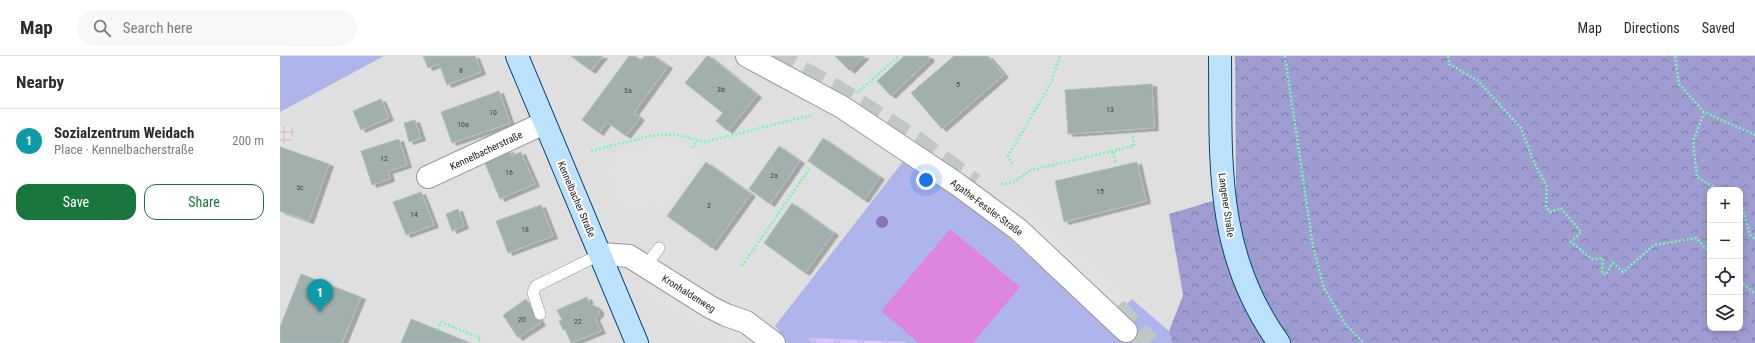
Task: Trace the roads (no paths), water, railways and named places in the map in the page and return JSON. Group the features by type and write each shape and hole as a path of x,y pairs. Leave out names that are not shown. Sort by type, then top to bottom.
{"main road":[{"name":"Kennelbacher Straße","path":"517,56 637,343"},
{"name":"Langener Straße","path":"1220,56 1222,176 1228,226 1237,259 1251,295 1271,331 1280,343"}],"street":[{"name":"Agathe-Fessler-Straße","path":"747,56 836,104 957,184 1019,230 1126,331"},
{"name":"Kennelbacherstraße","path":"428,177 544,123"},
{"name":"Kronhaldenweg","path":"601,254 629,256 710,307 726,315 746,322 774,343"}],"lane":[{"path":"646,266 659,248"},
{"path":"540,314 533,293 536,286 601,254"}],"tunnel":[{"path":"773,56 837,91 916,142 974,184"},
{"path":"1116,308 1149,343"}],"place":[{"name":"Sozialzentrum Weidach","path":"320,312"}]}
